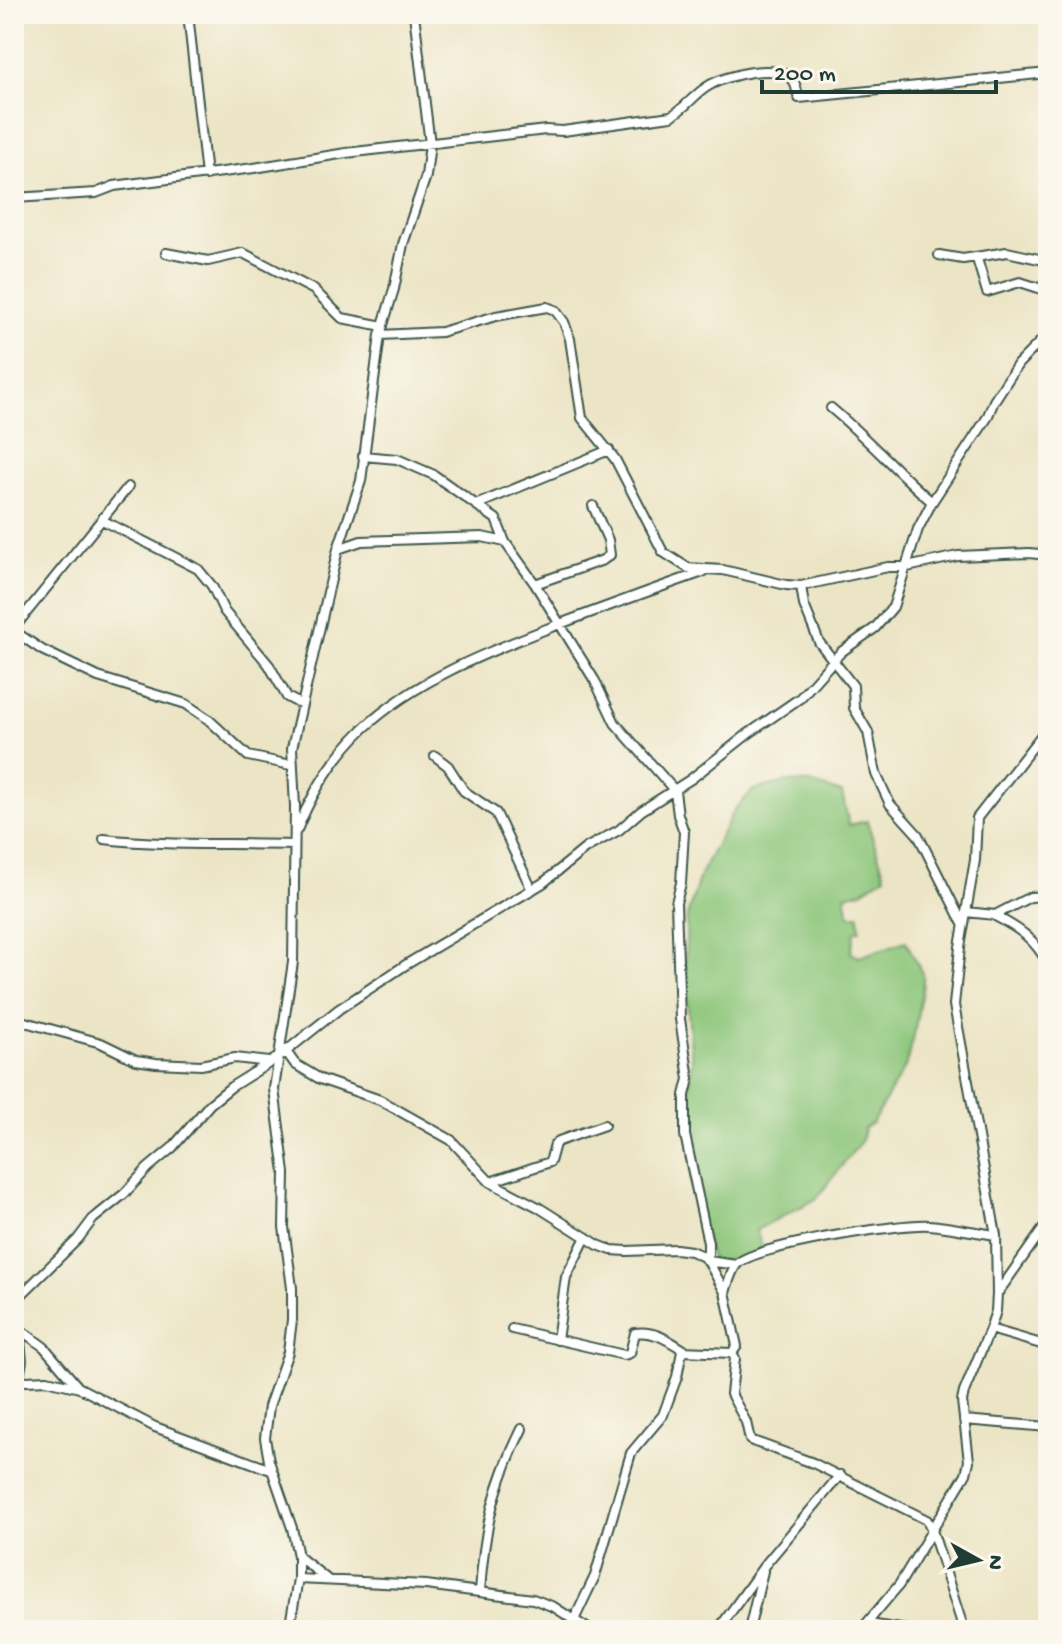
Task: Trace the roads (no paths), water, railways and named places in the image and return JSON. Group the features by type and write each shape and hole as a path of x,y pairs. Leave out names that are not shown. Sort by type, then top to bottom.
{"street":[{"path":"188,14 206,175"},
{"path":"289,1630 298,1579 298,1556 292,1528 265,1449 266,1423 288,1352 292,1320 292,1288 284,1227 285,1173 274,1089 282,1053 293,962 292,748 338,549 361,481 382,331 403,244 426,176 430,144 414,14"},
{"path":"14,198 100,193 114,186 346,153 546,130 563,131 671,116 711,84 767,70 782,73 793,80 799,98 1048,73"},
{"path":"939,255 977,259 1007,252 1048,261"},
{"path":"166,253 208,261 243,253 314,290 342,318 382,331 441,332 496,316 551,308 559,313 570,339 582,418 609,450 663,552 688,568 723,570 801,586 958,556 1048,555"},
{"path":"977,259 987,292 1020,282 1048,291"},
{"path":"15,1301 78,1239 93,1219 172,1148 210,1104 339,1009 431,949 532,890 586,848 619,830 649,806 675,791 800,698 832,661 865,637 886,616 896,601 918,529 932,502 1018,364 1048,334"},
{"path":"831,408 860,432 895,471 932,502"},
{"path":"478,504 609,450"},
{"path":"363,456 397,459 434,475 496,519 505,542 595,681 615,723 675,791 684,832 681,883 676,903 680,1019 689,1079 685,1095 685,1135 708,1243 708,1261 725,1292 735,1333 737,1346 732,1353"},
{"path":"128,487 14,630 42,650 98,677 186,704 208,719 248,756 291,765"},
{"path":"535,584 610,555 608,540 593,506"},
{"path":"102,520 205,575 224,611 256,646 287,697 302,705"},
{"path":"338,549 361,541 482,537 505,542"},
{"path":"294,842 304,813 328,771 372,721 476,656 708,570"},
{"path":"801,586 814,631 832,661 853,686 854,708 868,732 876,774 890,804 918,835 963,926"},
{"path":"866,1626 899,1585 969,1467 964,1392 996,1311 996,1235 954,1005 963,926 975,860 977,818 1048,727"},
{"path":"435,756 448,766 464,791 496,813 532,890"},
{"path":"104,839 157,845 294,842"},
{"path":"995,915 1030,897 1048,896"},
{"path":"966,912 995,915 1029,935 1048,964"},
{"path":"14,1019 101,1043 136,1060 201,1065 235,1058 270,1062"},
{"path":"282,1053 320,1079 380,1100 451,1140 490,1182 611,1250 691,1251 708,1261 736,1265"},
{"path":"490,1182 550,1162 555,1144 559,1141 604,1125"},
{"path":"14,1155 16,1328 22,1361 16,1378 14,1405"},
{"path":"997,1294 1048,1222"},
{"path":"725,1292 736,1265 748,1258 804,1242 928,1225 996,1235"},
{"path":"1034,1240 1048,1233"},
{"path":"557,1340 566,1277 586,1237"},
{"path":"16,1328 44,1347 80,1388"},
{"path":"512,1329 627,1356 635,1333 641,1332 665,1338 684,1350 732,1353"},
{"path":"990,1329 1048,1346"},
{"path":"574,1620 595,1576 631,1453 663,1415 684,1350"},
{"path":"732,1353 735,1358 731,1394 746,1422 750,1440 840,1475 927,1520 964,1630"},
{"path":"16,1378 47,1380 80,1388 155,1427 271,1470"},
{"path":"964,1420 1048,1427"},
{"path":"480,1592 489,1512 522,1429"},
{"path":"718,1630 764,1566 840,1475"},
{"path":"298,1556 329,1581"},
{"path":"749,1630 764,1566"},
{"path":"298,1579 426,1585 533,1599 554,1607 590,1630"},
{"path":"866,1626 904,1630"}]}
